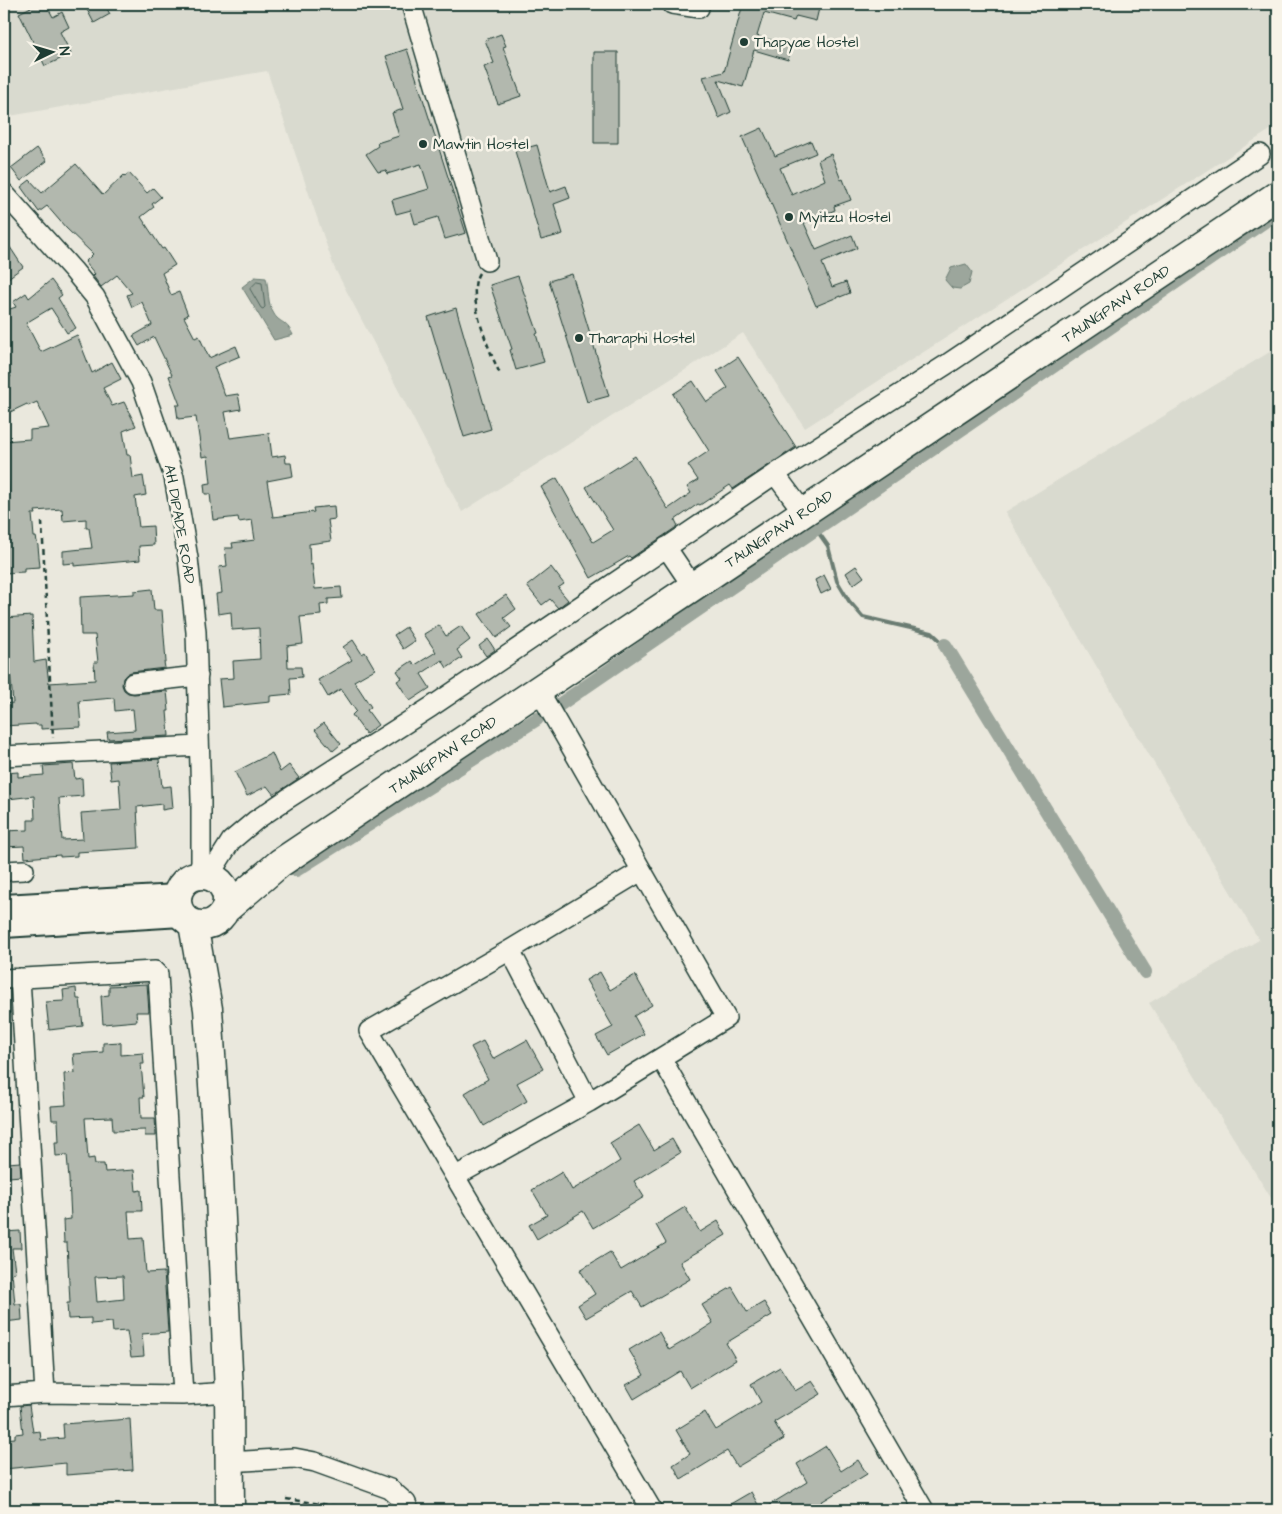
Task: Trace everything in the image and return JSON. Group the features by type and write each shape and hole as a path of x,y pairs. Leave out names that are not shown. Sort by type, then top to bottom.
{"highway":[{"name":"TAUNGPAW ROAD","path":"280,863 209,876 194,876 182,884 199,913 280,863 1278,195"},
{"path":"209,876 226,892 228,900 199,913 208,1009 219,1176 229,1392 228,1462 230,1510"}],"main road":[{"path":"4,907 199,913"},
{"path":"4,925 199,913"}],"street":[{"path":"411,4 487,261"},
{"path":"672,4 699,8"},
{"path":"209,876 231,840 256,820 431,707 775,474 949,362 1260,154"},
{"name":"AH DIPADE ROAD","path":"4,193 73,270 95,298 141,382 174,477 188,558 196,632 201,800 209,876"},
{"path":"775,474 804,513"},
{"path":"666,547 693,587"},
{"path":"133,683 198,676"},
{"path":"456,1176 590,1102 726,1018 539,691"},
{"path":"4,756 199,746"},
{"path":"4,871 24,870"},
{"path":"641,871 510,950 369,1031 652,1510"},
{"path":"510,950 590,1102"},
{"path":"46,1393 12,978 154,971 158,974 183,1395"},
{"path":"661,1058 924,1510"},
{"path":"4,1396 46,1393 183,1395 229,1392"},
{"path":"228,1462 294,1458 315,1462 390,1489 410,1510"}],"path":[{"path":"487,261 477,276 474,297 486,343 500,374"},
{"path":"42,522 54,754"},
{"path":"286,1500 363,1510"}],"shaded area":[{"path":"4,4 1278,4 1278,125 805,428 743,333 462,512 334,267 267,71 4,117"},
{"path":"1278,347 1278,1209 1149,1003 1259,940 1005,512"}],"water":[{"path":"966,264 972,272 969,284 960,289 952,288 945,280 951,268"},
{"path":"255,277 266,278 272,310 293,335 274,340 242,287"}],"building":[{"path":"37,4 46,4 53,17 62,12 69,27 60,32 71,54 45,66 19,13"},
{"path":"84,4 104,4 110,14 94,23"},
{"path":"743,4 820,4 816,21 796,16 794,21 764,13 757,36 792,46 788,60 754,50 743,87 718,80 731,112 719,118 703,77 724,72"},
{"path":"501,34 506,46 503,47 521,96 498,104 484,67 494,63 485,40"},
{"name":"Mawtin Hostel","path":"407,49 466,233 445,239 438,217 415,224 411,210 396,214 392,200 429,189 421,164 387,174 386,170 378,172 366,154 378,146 377,143 399,136 392,113 403,109 386,56"},
{"path":"594,52 618,52 618,143 594,143"},
{"path":"762,128 775,156 811,141 816,153 780,168 792,195 825,180 818,160 831,154 851,200 834,206 835,210 804,223 816,250 852,235 857,248 822,263 832,287 846,282 850,293 816,306 742,137"},
{"path":"537,145 550,192 566,186 570,198 554,204 563,234 541,240 515,151"},
{"path":"37,148 47,161 21,181 11,168"},
{"path":"76,164 103,195 124,175 129,173 147,193 153,188 161,197 152,204 154,207 141,217 175,265 162,273 171,295 179,292 188,315 184,317 195,338 199,336 209,358 236,346 240,356 214,367 225,396 238,394 241,409 225,412 230,438 269,433 272,457 285,455 286,463 291,463 293,476 267,481 273,517 314,512 313,508 334,506 335,519 328,520 331,541 309,544 310,565 312,564 315,589 341,587 342,598 328,599 328,604 320,605 321,615 300,617 303,644 287,646 288,667 301,667 302,677 290,678 291,694 270,696 270,702 222,707 219,679 234,678 233,661 260,659 259,628 232,630 231,612 218,614 216,594 222,593 219,567 227,566 225,548 233,548 232,543 255,540 252,520 239,522 238,517 213,520 210,494 205,494 204,484 211,483 208,456 202,457 196,417 178,419 176,405 180,405 169,376 172,375 154,337 139,346 133,336 152,325 142,302 132,307 127,295 132,293 117,275 101,287 93,276 95,274 85,262 93,254 66,228 47,206 39,212 21,187 30,180 42,193"},
{"path":"4,238 23,267 4,281"},
{"name":"Tharaphi Hostel","path":"572,274 609,396 587,402 549,281"},
{"path":"518,276 538,333 536,334 544,362 516,370 510,350 512,349 490,285"},
{"path":"51,280 62,295 58,298 76,328 67,333 51,308 26,323 41,352 77,335 92,373 112,362 121,379 103,388 112,406 124,402 136,426 123,431 127,455 130,455 133,478 143,476 146,495 135,497 139,527 153,526 154,545 139,546 140,560 74,566 74,563 63,564 63,551 92,548 89,528 86,528 86,519 63,521 62,509 35,511 36,514 32,514 34,537 36,537 38,546 40,567 24,568 24,572 4,573 4,496 9,496 4,441 30,439 30,430 49,428 37,402 28,406 27,404 4,415 4,378 11,377 4,363 4,311 16,307 13,302 26,293 29,298"},
{"path":"456,308 491,429 464,437 428,317"},
{"path":"738,357 796,447 733,489 730,485 700,505 698,504 675,520 678,526 631,558 629,556 591,578 541,487 557,478 593,542 613,530 586,487 635,456 668,509 691,493 687,487 698,480 688,465 709,451 673,394 693,381 707,402 728,388 717,371"},
{"path":"856,566 864,577 853,585 846,573"},
{"path":"551,567 564,584 558,588 568,600 558,608 550,599 542,605 527,586"},
{"path":"824,575 831,589 821,594 815,580"},
{"path":"152,589 154,610 162,610 165,668 131,672 123,678 122,685 128,693 134,694 167,691 169,736 108,739 107,732 135,730 133,709 115,711 114,698 79,701 81,727 41,729 41,725 36,724 4,726 4,704 13,703 10,670 4,671 4,654 6,654 4,618 32,616 34,662 46,660 49,683 95,680 94,662 98,662 95,635 81,635 80,597 134,594 134,591"},
{"path":"506,595 516,609 504,618 511,627 496,638 479,614"},
{"path":"439,625 446,636 461,626 470,640 457,650 462,658 447,668 442,660 421,674 430,688 410,701 397,681 402,678 397,671 412,661 415,665 436,652 424,634"},
{"path":"406,627 415,641 403,649 394,635"},
{"path":"488,639 495,650 486,656 479,646"},
{"path":"353,640 362,654 365,652 375,669 354,681 371,707 367,710 378,725 366,734 352,715 356,711 341,689 328,697 318,680 352,660 343,647"},
{"path":"324,723 341,744 333,751 315,730"},
{"path":"272,753 280,772 289,765 299,778 274,795 267,786 247,796 235,772"},
{"path":"159,759 162,787 171,786 173,808 162,810 162,804 137,807 139,848 77,852 77,856 60,857 60,855 25,858 24,846 4,847 4,831 28,830 28,820 35,820 34,796 8,799 6,773 18,772 18,777 44,775 43,766 73,764 75,779 82,778 83,796 59,798 62,840 83,839 81,813 121,810 119,779 111,780 109,762"},
{"path":"600,972 610,990 635,975 652,1005 634,1016 644,1034 607,1055 596,1036 613,1027 586,980"},
{"path":"147,984 149,1012 136,1012 137,1021 103,1024 101,996 109,995 109,986"},
{"path":"76,988 77,999 80,999 83,1026 49,1030 46,1002 64,1001 63,990"},
{"path":"527,1040 543,1069 517,1083 527,1101 484,1126 465,1093 488,1079 471,1047 483,1041 493,1059"},
{"path":"121,1042 121,1055 143,1053 144,1064 141,1064 144,1097 140,1097 141,1118 155,1118 156,1136 145,1136 145,1130 113,1131 112,1117 85,1118 88,1159 94,1158 95,1164 104,1164 105,1172 134,1170 136,1191 141,1190 142,1211 128,1211 130,1239 143,1238 146,1273 164,1272 168,1332 142,1334 144,1356 131,1357 127,1331 113,1332 112,1322 91,1324 91,1318 68,1319 67,1303 70,1303 67,1243 64,1243 63,1220 71,1219 69,1179 67,1155 56,1156 55,1142 59,1142 58,1120 52,1120 51,1106 66,1105 64,1074 75,1073 73,1054 103,1052 103,1043","holes":["123,1276 124,1299 97,1302 95,1277"]},
{"path":"639,1125 654,1150 672,1139 680,1153 634,1181 644,1197 593,1228 583,1211 537,1239 529,1225 547,1215 532,1190 562,1172 572,1190 603,1172 620,1161 610,1143"},
{"path":"20,1162 21,1176 9,1177 8,1163"},
{"path":"685,1207 700,1232 718,1221 726,1235 680,1262 690,1279 642,1307 632,1291 586,1318 578,1305 595,1294 580,1270 610,1252 621,1270 666,1243 656,1225"},
{"path":"20,1231 21,1248 12,1248 15,1272 12,1273 15,1304 21,1304 22,1320 4,1322 4,1232"},
{"path":"732,1287 747,1312 764,1302 772,1315 726,1343 736,1360 690,1388 680,1371 634,1399 626,1385 644,1375 629,1350 659,1332 669,1350 696,1334 713,1323 702,1305"},
{"path":"780,1367 795,1391 812,1381 821,1394 774,1422 784,1439 737,1467 727,1451 681,1479 673,1465 690,1454 676,1430 705,1412 716,1430 761,1402 751,1384"},
{"path":"29,1405 33,1432 40,1431 41,1440 64,1438 63,1424 130,1419 133,1470 66,1475 66,1463 4,1469 4,1439 15,1438 15,1434 23,1433 20,1406"},
{"path":"826,1446 841,1471 858,1460 867,1474 821,1502 826,1510 761,1510 807,1482 797,1464"},
{"path":"751,1492 761,1510 720,1510"}],"waterway":[{"path":"559,705 1278,212"},
{"path":"816,529 828,546 837,581 849,601 863,617 932,633 945,645"},
{"path":"945,645 1145,972"},
{"path":"296,870 537,719"}],"place":[{"name":"Thapyae Hostel","path":"744,42"},
{"name":"Mawtin Hostel","path":"423,144"},
{"name":"Myitzu Hostel","path":"789,217"},
{"name":"Tharaphi Hostel","path":"579,338"}]}
